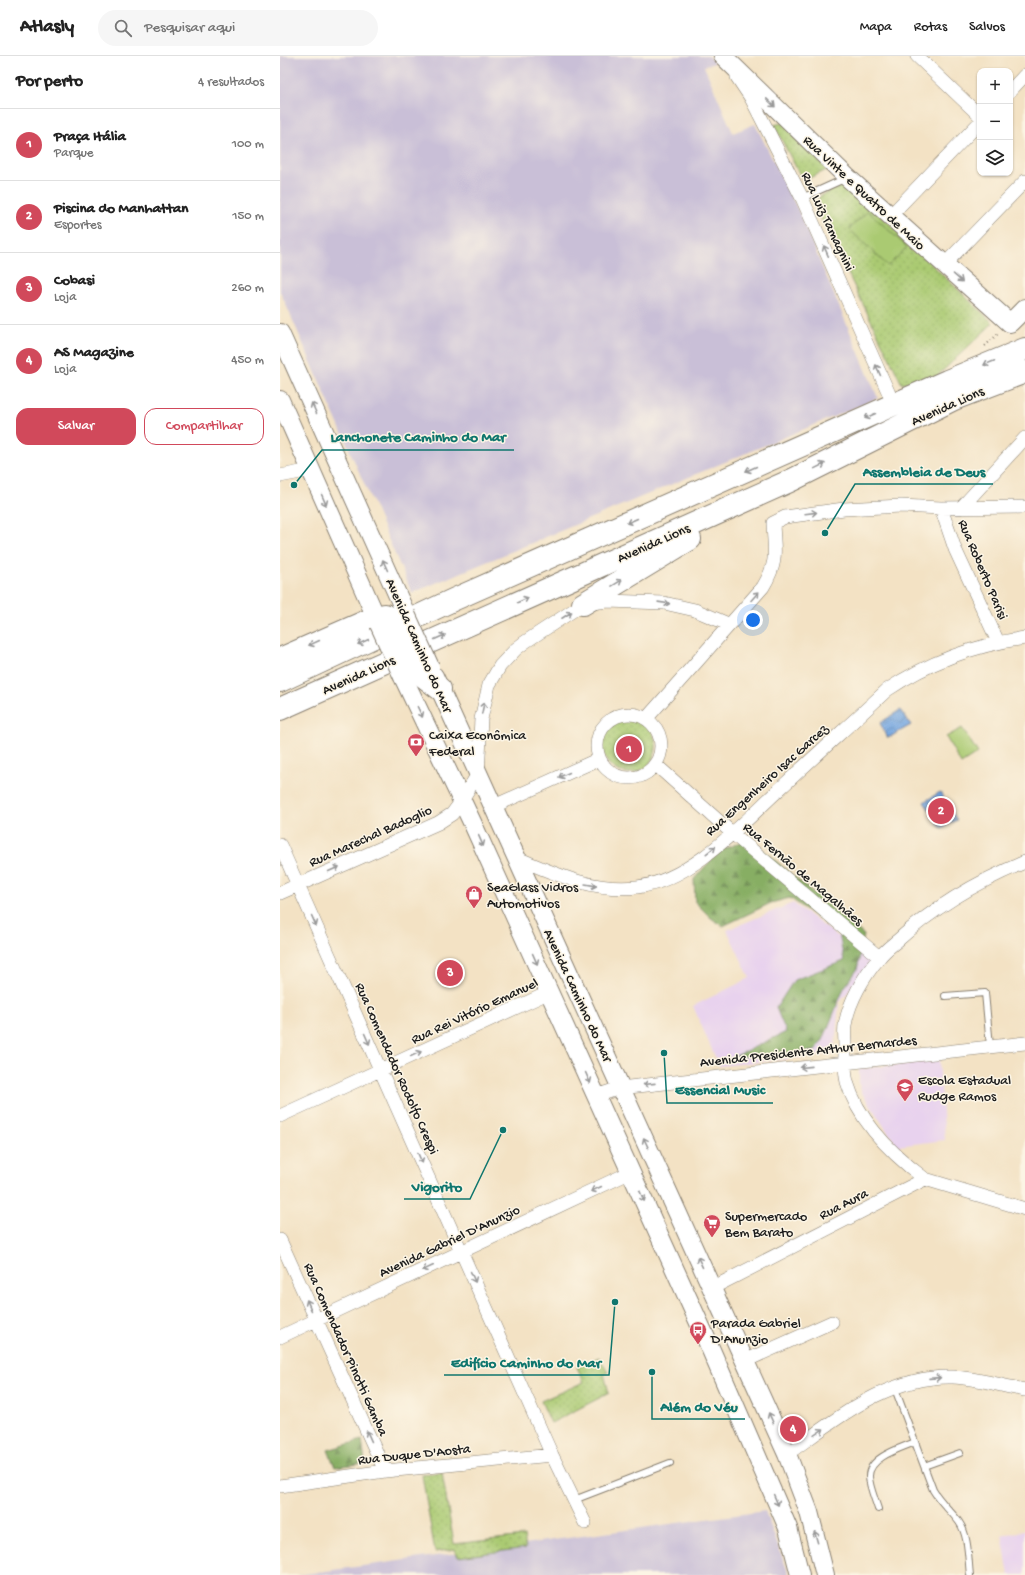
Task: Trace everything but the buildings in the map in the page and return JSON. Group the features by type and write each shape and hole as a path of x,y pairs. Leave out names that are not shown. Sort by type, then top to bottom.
{"highway":[{"name":"Avenida Lions","path":"280,680 455,600 946,381 1025,348"},
{"name":"Avenida Lions","path":"280,709 792,480 954,400 1025,372"},
{"path":"583,604 792,480"},
{"path":"280,659 389,619 416,670 440,689"}],"main road":[{"name":"Rua Vinte e Quatro de Maio","path":"723,56 847,177 1010,323 1025,308"},
{"name":"Avenida Caminho do Mar","path":"280,333 389,619"},
{"name":"Avenida Caminho do Mar","path":"280,400 311,470 389,619"},
{"name":"Avenida Caminho do Mar","path":"416,670 462,800 705,1336 788,1528 800,1575"},
{"name":"Avenida Caminho do Mar","path":"440,689 492,807 590,1018 620,1088 787,1454 809,1512 825,1575"},
{"path":"751,1443 763,1457 778,1457 787,1454"}],"street":[{"name":"Rua Luiz Tamagnini","path":"723,56 751,98 802,198 894,405"},
{"path":"918,56 977,113"},
{"path":"1013,88 1025,75"},
{"path":"890,216 977,125"},
{"path":"944,265 1025,181"},
{"path":"961,508 1025,438"},
{"path":"280,476 311,470"},
{"path":"646,719 728,624 758,593 771,573 775,554 773,523 785,517 844,509 901,506 941,508 1025,507"},
{"name":"Rua Roberto Parisi","path":"941,508 958,555 998,642"},
{"path":"478,774 481,718 486,695 494,675 516,649 583,604 629,601 664,603 695,610 728,624"},
{"name":"Rua Engenheiro Isac Garcez","path":"515,857 570,880 608,887 636,887 654,883 685,869 732,832 887,690 910,675 935,663 998,642 1025,638"},
{"path":"626,714 637,715 646,719 654,726 659,735 661,745 660,755 655,764 649,772 630,778 621,777 612,773 604,767 599,759 597,749 601,730 608,722 617,716 626,714"},
{"path":"492,807 599,759"},
{"name":"Rua Fernão de Magalhães","path":"655,764 732,832 879,957"},
{"name":"Rua Marechal Badoglio","path":"280,893 438,823 452,814 478,774"},
{"name":"Rua Comendador Rodolfo Crespi","path":"280,845 552,1455 585,1523"},
{"path":"1025,862 1000,872 962,894 906,932 879,957 852,1002 845,1025 845,1063 847,1080 853,1098 862,1114 898,1157 926,1179 1025,1210"},
{"name":"Rua Rei Vitório Emanuel","path":"280,1116 381,1071 550,992"},
{"name":"Avenida Presidente Arthur Bernardes","path":"596,1096 620,1088 1025,1043"},
{"name":"Avenida Gabriel D'Anunzio","path":"280,1337 631,1172"},
{"name":"Rua Aura","path":"712,1288 926,1179"},
{"name":"Rua Comendador Pinotti Gamba","path":"280,1240 385,1471"},
{"path":"745,1361 832,1322"},
{"path":"787,1454 874,1397 894,1386 921,1379 954,1377 1025,1390"},
{"name":"Rua Duque D'Aosta","path":"280,1486 385,1471 552,1455"}],"lane":[{"path":"802,198 847,177"},
{"path":"945,996 985,993 990,1046"},
{"path":"894,1386 933,1490 940,1502 960,1523 966,1540 970,1575"},
{"path":"878,1509 869,1476 871,1468 878,1460 915,1442"},
{"path":"924,1466 960,1453"},
{"path":"574,1500 670,1463"}],"shaded area":[{"path":"280,56 709,56 715,63 704,66 733,133 755,124 799,212 878,398 412,593 280,291"},
{"path":"793,903 873,962 839,1003 834,1054 719,1066 693,1006 750,978 727,930"},
{"name":"Escola Estadual Rudge Ramos","path":"939,1060 945,1140 897,1146 862,1093 859,1084 859,1069"},
{"path":"765,1511 789,1575 297,1575"},
{"path":"1025,1531 1025,1575 1009,1575 1002,1535"}],"green space":[{"path":"785,122 833,167 803,181 774,125"},
{"path":"847,183 993,323 936,377 902,384 816,208 819,197"},
{"path":"868,211 907,247 888,266 849,229"},
{"path":"629,719 639,721 648,727 654,736 656,746 654,756 648,765 639,771 629,773 619,771 610,765 604,756 602,746 604,736 610,727 619,721"},
{"path":"962,728 978,753 961,764 946,737"},
{"path":"749,839 864,935 857,970 844,988 823,1040 815,1051 734,1057 786,1032 776,1008 794,980 844,961 839,933 790,898 771,903 723,926 711,918 695,902 694,879 719,851"},
{"path":"599,1357 608,1373 604,1374 609,1393 551,1423 541,1401 584,1382 577,1367"},
{"path":"362,1440 365,1463 335,1467 328,1450"},
{"path":"442,1473 454,1544 524,1536 526,1548 458,1557 455,1549 435,1552 422,1475"}],"water":[{"path":"900,710 911,725 888,738 880,723"},
{"path":"940,792 957,820 941,828 924,802"}],"place":[{"name":"Lanchonete Caminho do Mar","path":"294,485"},
{"name":"Assembleia de Deus","path":"825,533"},
{"name":"Praça Itália","path":"629,749"},
{"name":"Caixa Econômica Federal","path":"416,757"},
{"name":"Piscina do Manhattan","path":"941,811"},
{"name":"SeaGlass Vidros Automotivos","path":"474,909"},
{"name":"Cobasi","path":"450,973"},
{"name":"Essencial Music","path":"664,1053"},
{"name":"Escola Estadual Rudge Ramos","path":"905,1102"},
{"name":"Vigorito","path":"503,1130"},
{"name":"Supermercado Bem Barato","path":"712,1238"},
{"name":"Edifício Caminho do Mar","path":"615,1302"},
{"name":"Parada Gabriel D'Anunzio","path":"698,1345"},
{"name":"Além do Véu","path":"652,1372"},
{"name":"AS Magazine","path":"793,1429"}]}
